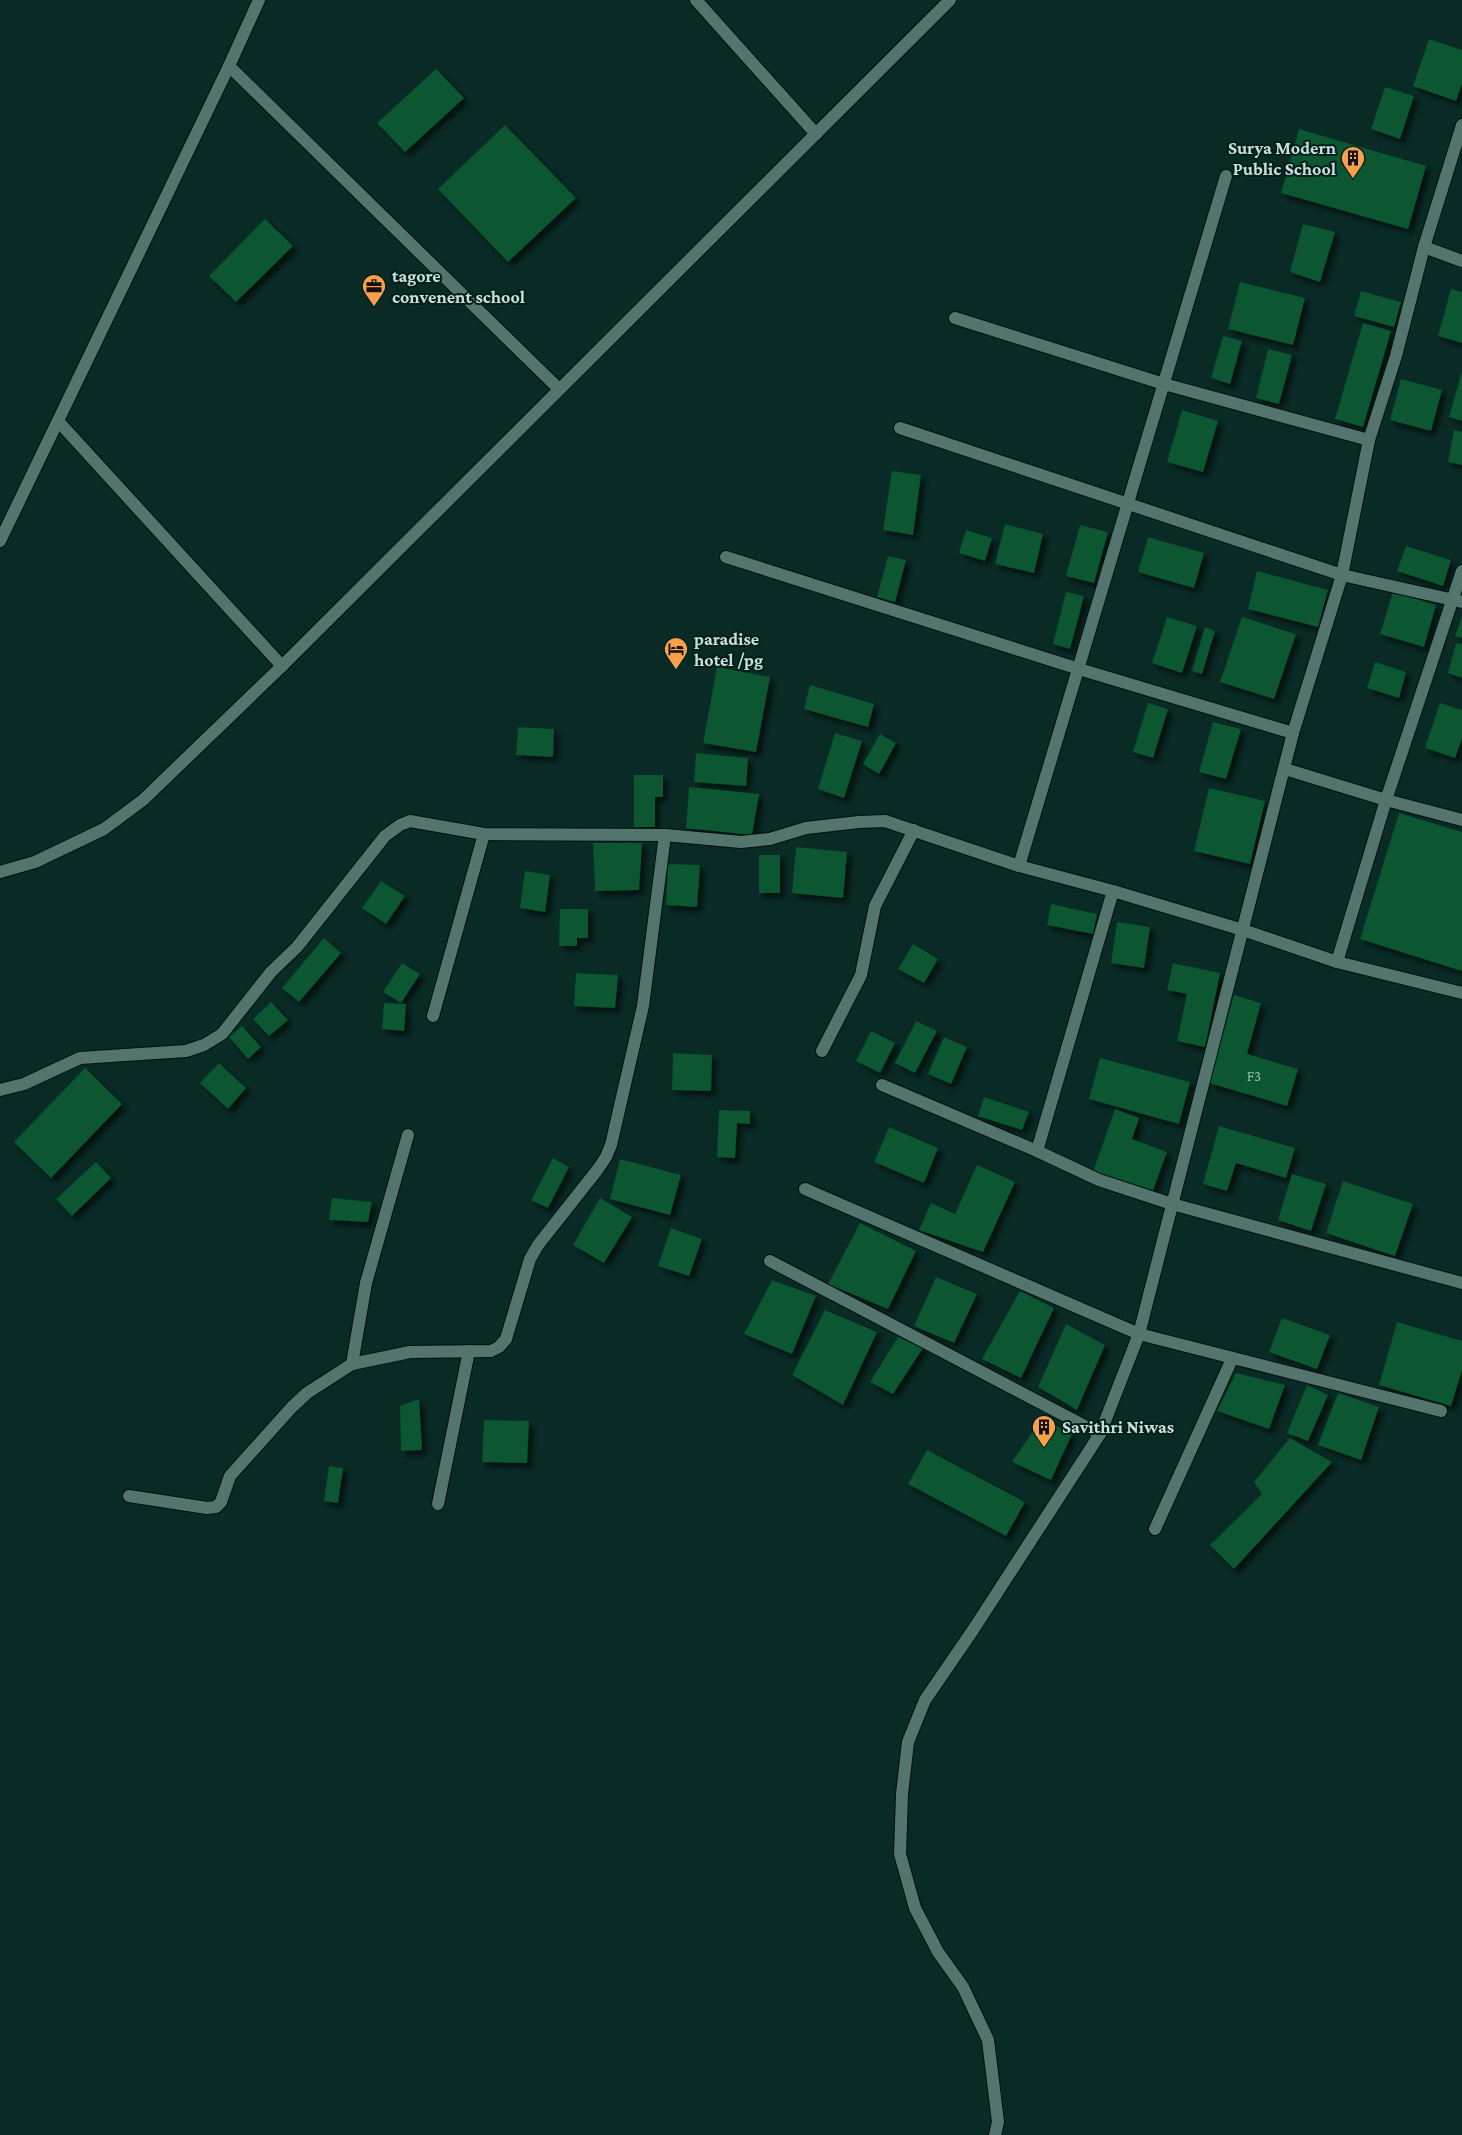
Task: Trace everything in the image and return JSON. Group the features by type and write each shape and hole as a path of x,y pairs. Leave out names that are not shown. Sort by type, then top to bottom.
{"street":[{"path":"0,541 259,0"},
{"path":"696,0 816,134"},
{"path":"0,872 36,862 104,829 144,800 282,666 950,0"},
{"path":"229,66 559,389"},
{"path":"995,2135 998,2122 988,2040 963,1987 938,1952 916,1908 900,1854 902,1794 908,1742 925,1700 973,1630 1100,1434 1139,1334 1293,733 1342,574 1368,440 1396,356 1424,247 1462,125"},
{"path":"1019,866 1226,176"},
{"path":"1424,247 1462,260"},
{"path":"955,318 1164,384 1368,440"},
{"path":"58,421 282,666"},
{"path":"900,428 1342,574 1457,601"},
{"path":"726,557 1079,669 1293,733"},
{"path":"1337,962 1386,800 1457,601 1462,571"},
{"path":"1285,768 1386,800 1462,820"},
{"path":"0,1090 24,1084 80,1058 186,1051 204,1045 222,1034 271,972 296,948 385,836 400,825 410,822 484,834 665,835 741,842 770,839 806,828 885,822 1019,866 1113,891 1243,930 1337,962 1462,993"},
{"path":"822,1051 861,974 866,956 870,920 875,906 914,830"},
{"path":"433,1016 484,834"},
{"path":"129,1496 207,1508 216,1507 221,1502 230,1476 292,1407 306,1394 352,1364 410,1352 491,1351 499,1348 506,1339 530,1259 538,1245 598,1169 611,1145 643,1006 665,835"},
{"path":"1037,1151 1113,891"},
{"path":"882,1085 1037,1151 1099,1180 1172,1204 1462,1282"},
{"path":"352,1364 366,1283 408,1135"},
{"path":"805,1189 1139,1334 1232,1360 1442,1411"},
{"path":"770,1261 1100,1434"},
{"path":"438,1504 468,1351"},
{"path":"1155,1529 1232,1360"}],"building":[{"path":"1429,39 1462,50 1462,84 1456,101 1413,86"},
{"path":"436,69 464,98 405,152 377,123"},
{"path":"1385,87 1414,96 1400,139 1371,129"},
{"path":"505,125 576,198 508,262 438,189"},
{"name":"Surya Modern Public School","path":"1299,129 1426,166 1408,229 1281,193"},
{"path":"265,219 293,246 236,302 209,276"},
{"path":"1303,224 1335,232 1320,282 1290,272"},
{"path":"1240,282 1305,298 1293,345 1228,329"},
{"path":"1451,289 1462,292 1462,343 1438,336"},
{"path":"1361,291 1401,302 1394,327 1354,316"},
{"path":"1363,323 1391,331 1363,427 1335,419"},
{"path":"1223,336 1242,341 1230,384 1211,378"},
{"path":"1268,349 1292,355 1279,404 1256,398"},
{"path":"1462,371 1462,421 1449,417"},
{"path":"1401,379 1442,390 1431,431 1390,420"},
{"path":"1182,410 1218,421 1203,472 1167,462"},
{"path":"1454,430 1462,432 1462,465 1448,462"},
{"path":"892,471 921,475 913,535 883,530"},
{"path":"1005,524 1043,534 1034,573 995,564"},
{"path":"1080,525 1108,532 1094,583 1066,576"},
{"path":"966,530 992,538 985,561 959,553"},
{"path":"1148,537 1204,553 1194,588 1138,572"},
{"path":"1406,546 1451,560 1443,586 1397,571"},
{"path":"888,556 906,560 895,602 877,597"},
{"path":"1257,571 1328,590 1318,627 1248,609"},
{"path":"1066,592 1084,596 1070,649 1053,644"},
{"path":"1393,592 1436,605 1424,647 1380,634"},
{"path":"1462,616 1462,638 1455,636"},
{"path":"1167,617 1197,626 1182,673 1152,663"},
{"path":"1242,617 1296,634 1274,699 1220,682"},
{"path":"1205,627 1215,631 1202,674 1192,671"},
{"path":"1456,643 1462,644 1462,678 1448,673"},
{"path":"1375,662 1406,672 1399,698 1367,688"},
{"path":"717,667 770,677 756,752 703,743"},
{"path":"810,685 874,704 868,727 804,709"},
{"path":"1148,703 1168,709 1153,758 1133,752"},
{"path":"1440,703 1462,710 1462,738 1455,758 1425,748"},
{"path":"1213,722 1241,729 1226,779 1199,772"},
{"path":"518,727 554,729 553,757 516,755"},
{"path":"835,733 862,741 844,798 818,789"},
{"path":"880,734 896,743 879,774 863,764"},
{"path":"696,753 748,758 746,786 694,782"},
{"path":"634,775 663,775 663,797 655,797 655,827 634,827"},
{"path":"689,787 759,794 752,835 686,828"},
{"path":"1209,788 1265,801 1250,864 1194,851"},
{"path":"1399,813 1462,832 1462,971 1360,939"},
{"path":"593,843 642,843 639,890 595,891"},
{"path":"796,847 847,852 843,898 792,893"},
{"path":"759,855 780,855 780,893 759,893"},
{"path":"668,864 700,865 697,907 666,905"},
{"path":"525,871 550,875 545,912 520,908"},
{"path":"381,881 405,896 386,924 362,908"},
{"path":"1051,904 1097,914 1093,934 1047,925"},
{"path":"560,909 588,909 588,938 577,938 577,946 559,946"},
{"path":"1117,922 1150,927 1144,968 1111,963"},
{"path":"324,938 341,953 299,1002 282,988"},
{"path":"913,944 938,959 924,983 898,969"},
{"path":"402,963 420,974 401,1003 383,992"},
{"path":"1173,963 1220,973 1205,1047 1177,1041 1187,994 1167,990"},
{"path":"576,973 618,975 615,1008 574,1006"},
{"path":"1234,995 1261,1003 1247,1054 1298,1069 1287,1106 1209,1083"},
{"path":"271,1002 288,1020 269,1036 253,1019"},
{"path":"384,1003 406,1004 404,1031 382,1029"},
{"path":"916,1021 937,1031 915,1073 895,1063"},
{"path":"242,1026 261,1047 248,1059 229,1037"},
{"path":"871,1031 895,1043 880,1073 856,1061"},
{"path":"944,1037 967,1047 951,1084 928,1074"},
{"path":"673,1053 712,1055 711,1091 672,1090"},
{"path":"1100,1058 1190,1082 1179,1124 1089,1099"},
{"path":"219,1063 246,1088 228,1109 200,1083"},
{"path":"85,1068 122,1104 51,1178 14,1142"},
{"path":"984,1097 1029,1112 1022,1130 978,1116"},
{"path":"1115,1109 1139,1118 1132,1139 1167,1152 1152,1193 1093,1172"},
{"path":"719,1110 750,1111 750,1124 737,1123 735,1158 717,1157"},
{"path":"1219,1126 1295,1148 1286,1178 1236,1163 1227,1191 1203,1184"},
{"path":"889,1127 938,1148 924,1183 874,1162"},
{"path":"553,1158 569,1167 548,1208 531,1200"},
{"path":"620,1159 681,1175 670,1215 610,1199"},
{"path":"96,1162 111,1178 72,1216 56,1199"},
{"path":"977,1165 1015,1182 983,1252 919,1230 931,1203 955,1214"},
{"path":"1292,1174 1326,1184 1311,1231 1278,1220"},
{"path":"1343,1181 1413,1204 1395,1256 1326,1233"},
{"path":"332,1198 372,1202 368,1222 329,1220"},
{"path":"600,1198 632,1217 604,1263 573,1245"},
{"path":"860,1223 916,1251 888,1309 828,1284"},
{"path":"671,1228 702,1239 689,1276 658,1266"},
{"path":"936,1277 977,1294 954,1343 914,1326"},
{"path":"772,1280 816,1296 792,1354 744,1334"},
{"path":"1020,1291 1054,1308 1021,1378 982,1359"},
{"path":"825,1310 877,1332 843,1405 792,1375"},
{"path":"1282,1318 1330,1335 1317,1369 1269,1352"},
{"path":"1397,1322 1462,1341 1462,1370 1451,1406 1379,1385"},
{"path":"1066,1324 1105,1345 1077,1410 1038,1387"},
{"path":"898,1337 923,1348 893,1394 870,1382"},
{"path":"1236,1373 1285,1385 1269,1429 1217,1411"},
{"path":"1307,1385 1328,1395 1308,1441 1287,1433"},
{"path":"1338,1393 1379,1407 1361,1460 1318,1445"},
{"path":"419,1399 422,1450 401,1451 400,1406"},
{"name":"Savithri Niwas","path":"1042,1418 1072,1434 1051,1480 1012,1462"},
{"path":"484,1420 529,1421 527,1463 482,1462"},
{"path":"1290,1438 1332,1462 1234,1569 1210,1545 1262,1494 1254,1482"},
{"path":"927,1450 1025,1502 1006,1536 908,1484"},
{"path":"329,1466 343,1468 338,1503 324,1501"}],"place":[{"name":"Surya Modern Public School","path":"1353,179"},
{"name":"tagore convenent school","path":"374,307"},
{"name":"paradise hotel /pg","path":"676,670"},
{"name":"Savithri Niwas","path":"1044,1448"}]}
